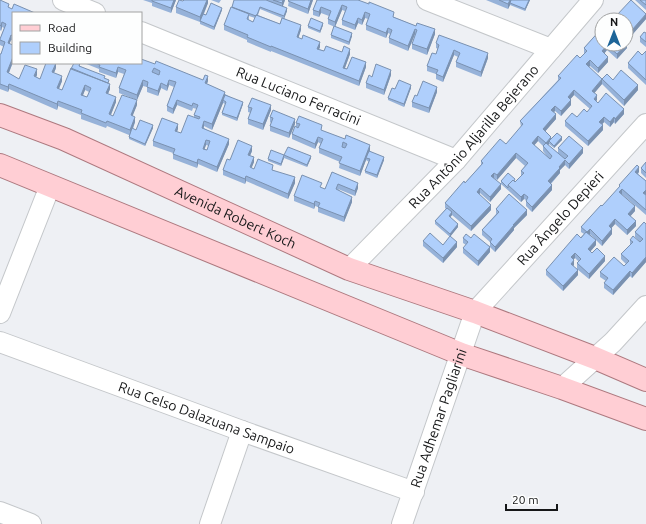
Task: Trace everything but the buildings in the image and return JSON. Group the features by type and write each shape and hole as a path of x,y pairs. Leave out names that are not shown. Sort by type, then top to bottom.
{"main road":[{"name":"Avenida Robert Koch","path":"0,115 64,139 349,268 475,312 595,358 646,380"},
{"path":"0,165 461,354 562,388 646,419"}],"street":[{"path":"63,0 93,12"},
{"path":"427,0 551,49"},
{"name":"Rua Antônio Aljarilla Bejerano","path":"349,268 456,160 594,0"},
{"name":"Rua Luciano Ferracini","path":"142,32 456,160"},
{"name":"Rua Ângelo Depieri","path":"475,312 646,124"},
{"path":"0,313 50,186"},
{"path":"562,388 613,342 646,306"},
{"name":"Rua Adhemar Pagliarini","path":"402,524 475,312"},
{"name":"Rua Celso Dalazuana Sampaio","path":"0,342 242,431 414,492"},
{"path":"210,524 242,431"},
{"path":"0,512 31,524"}]}
